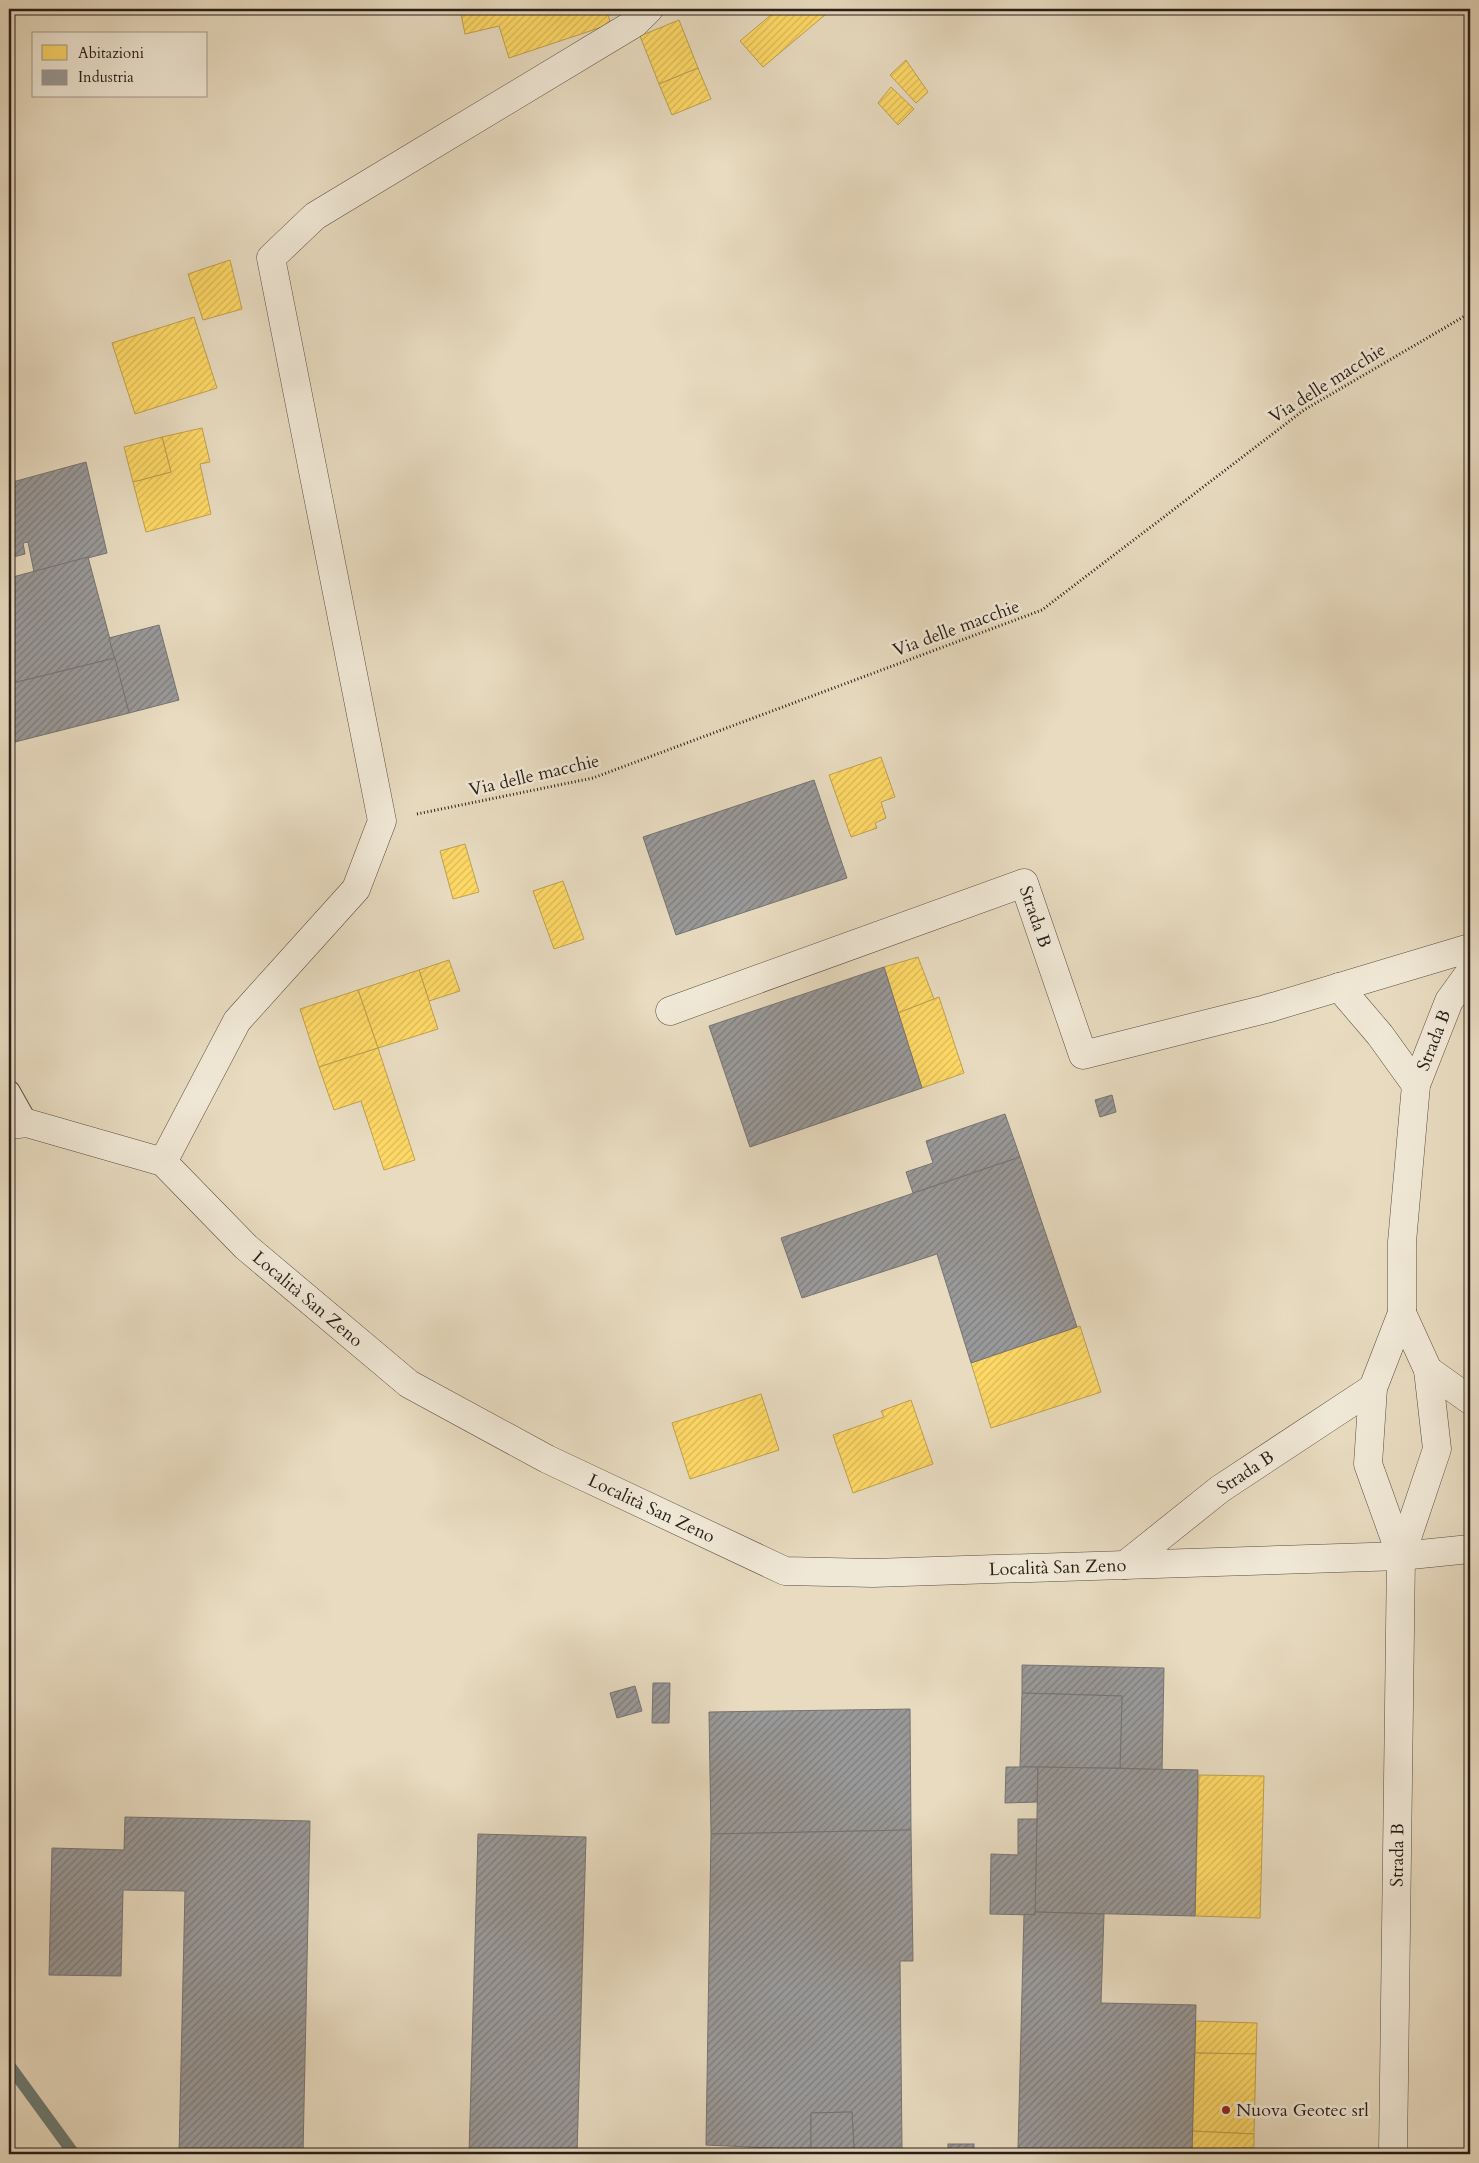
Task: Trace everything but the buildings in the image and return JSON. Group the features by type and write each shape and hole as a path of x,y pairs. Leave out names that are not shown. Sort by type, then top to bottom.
{"street":[{"path":"163,1162 237,1021 356,889 382,821 271,258 315,216 635,23 649,9"},
{"name":"Strada B","path":"670,1011 1024,883 1083,1055 1266,1009 1470,948"},
{"name":"Strada B","path":"1401,1556 1368,1464 1374,1388 1402,1313 1402,1242 1416,1085 1449,1001 1470,972"},
{"name":"Strada B","path":"1339,987 1380,1036 1416,1085"},
{"name":"Località San Zeno","path":"18,1124 163,1162 246,1247 408,1384 547,1458 785,1571 873,1573 1401,1556 1470,1549"},
{"name":"Strada B","path":"1393,2154 1401,1556 1437,1449 1428,1370 1402,1313"},
{"name":"Strada B","path":"1428,1370 1470,1400"},
{"name":"Strada B","path":"1126,1564 1220,1489 1374,1388"}],"lane":[{"path":"9,1091 18,1124"}],"path":[{"name":"Via delle macchie","path":"382,821 592,778 1042,610 1304,410 1470,313"}],"waterway":[{"path":"9,2065 74,2154"}],"place":[{"name":"Nuova Geotec srl","path":"1226,2110"}]}
